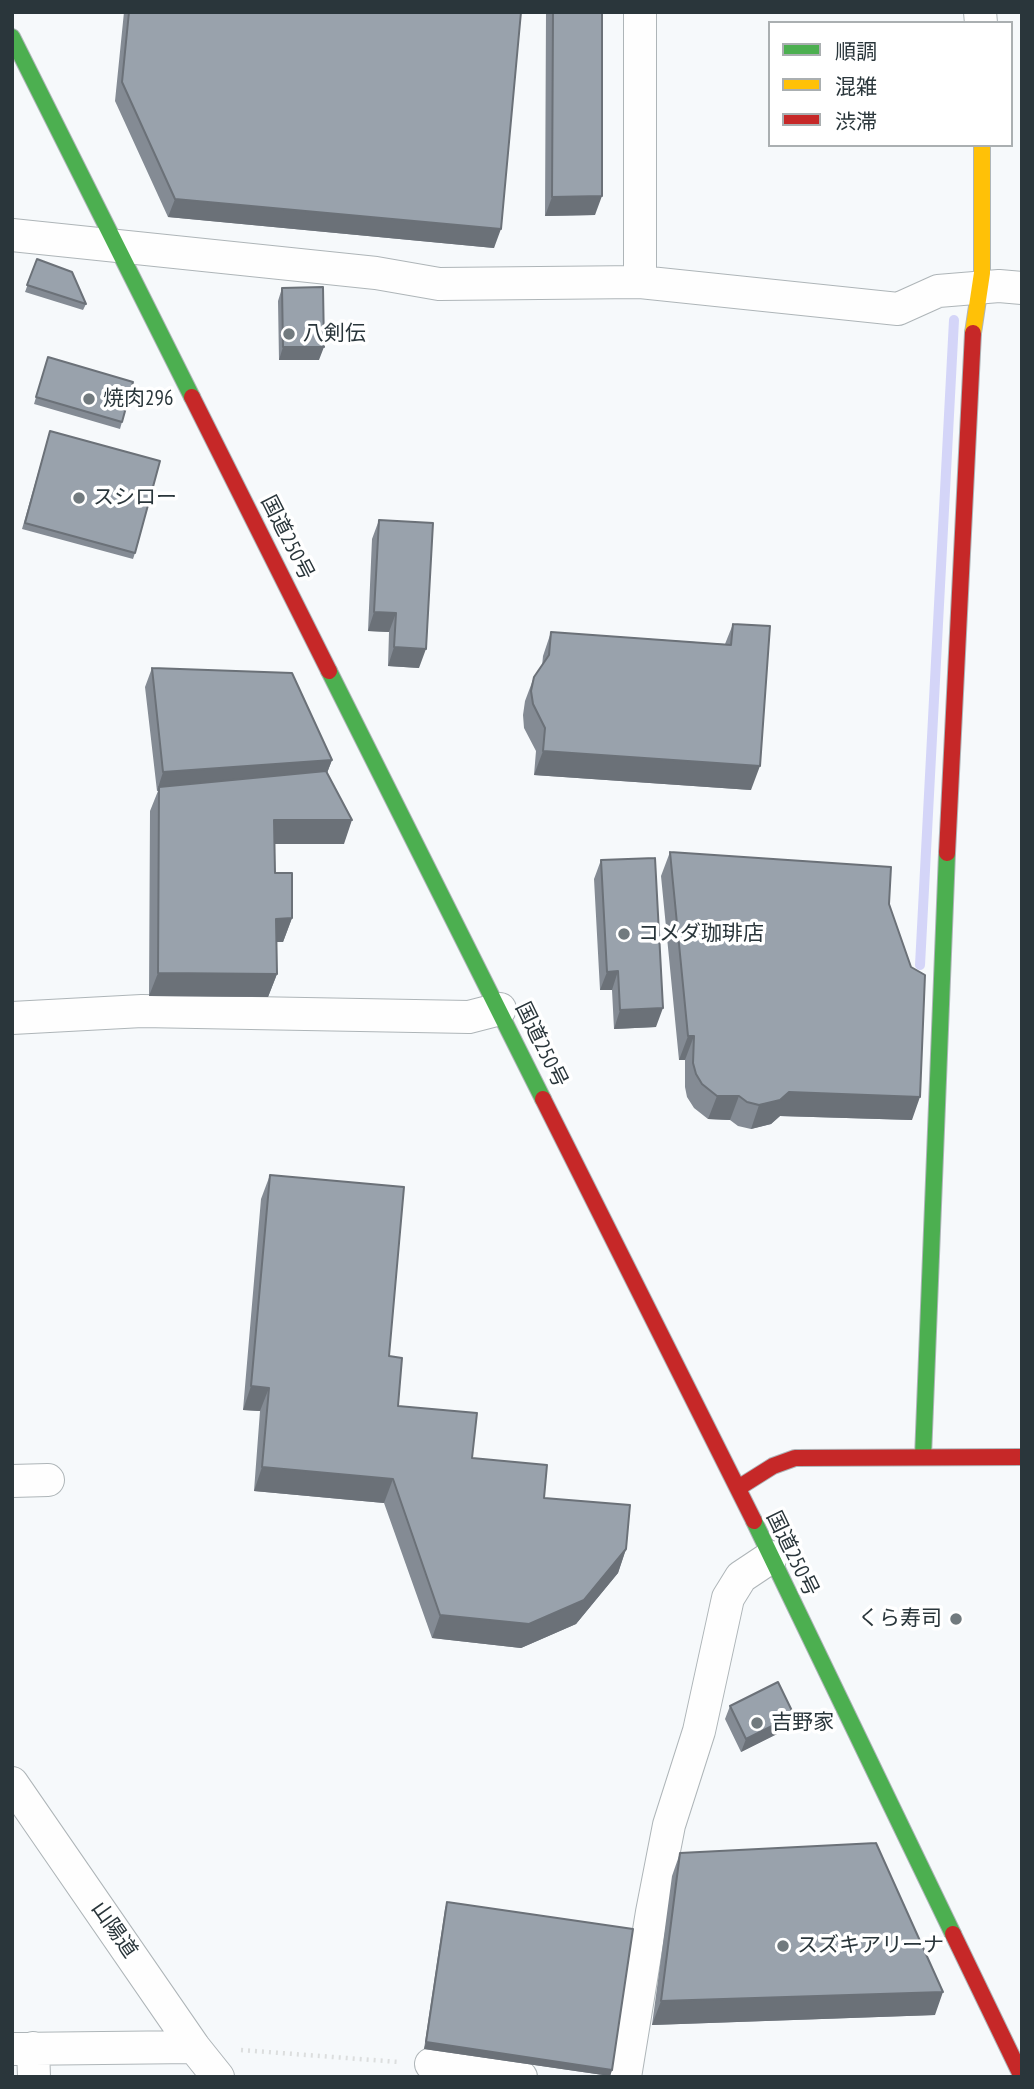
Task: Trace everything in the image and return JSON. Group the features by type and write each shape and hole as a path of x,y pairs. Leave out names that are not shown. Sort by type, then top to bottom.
{"main road":[{"name":"国道250号","path":"12,37 737,1488 1022,2077"},
{"path":"923,1457 941,967 974,321 982,273 982,147"},
{"path":"737,1488 773,1466 795,1458 1022,1457"}],"street":[{"path":"640,12 640,282"},
{"path":"12,235 376,272 439,284 640,282 898,309 938,291 999,286 1022,288"},
{"path":"12,1018 142,1011 469,1017 499,1009"},
{"path":"12,1481 48,1480"},
{"path":"625,2077 669,1825 699,1731 728,1598 741,1577 771,1557"},
{"name":"山陽道","path":"12,1783 194,2047 218,2077"},
{"path":"26,2058 194,2047"},
{"path":"431,2064 521,2077"}],"path":[{"path":"194,2047 431,2064"}],"building":[{"path":"129,12 521,12 501,229 175,199 122,82"},
{"path":"553,12 602,12 602,196 552,197"},
{"path":"37,259 72,272 86,304 27,285"},
{"path":"323,287 324,347 283,347 282,288"},
{"path":"48,357 133,382 122,422 36,397"},
{"path":"50,431 160,461 135,553 25,523"},
{"path":"379,520 433,523 426,649 394,647 396,613 374,612"},
{"path":"733,624 770,626 760,766 543,751 545,728 533,704 531,691 534,677 549,655 551,632 731,645"},
{"path":"152,668 292,673 332,760 163,772"},
{"path":"326,771 352,820 274,820 275,873 292,873 292,918 276,919 277,974 158,973 159,787"},
{"path":"670,852 891,867 889,904 911,967 925,975 920,1097 789,1092 780,1100 759,1105 747,1102 739,1096 717,1096 702,1084 693,1063 694,1036 688,1036"},
{"name":"コメダ珈琲店","path":"655,858 663,1008 620,1010 618,971 607,972 601,860"},
{"path":"270,1175 404,1187 389,1356 402,1358 398,1406 477,1413 472,1458 547,1465 544,1498 630,1505 626,1549 584,1600 529,1624 440,1615 393,1479 262,1467 269,1388 251,1386"},
{"path":"778,1682 794,1715 746,1739 730,1706"},
{"name":"スズキアリーナ","path":"876,1843 943,1992 661,2001 680,1853"},
{"path":"447,1902 633,1929 612,2070 426,2042"}],"waterway":[{"path":"920,965 954,320"}],"traffic: fast":[{"path":"12,37 192,397"},
{"path":"329,671 543,1099"},
{"path":"923,1457 947,853"},
{"path":"754,1521 953,1934"}],"traffic: slow":[{"path":"973,333 982,273 982,147"}],"traffic: jam":[{"path":"947,853 973,333"},
{"path":"192,397 329,671"},
{"path":"543,1099 754,1521"},
{"path":"738,1488 773,1466 795,1458 1022,1457"},
{"path":"953,1934 1022,2077"}],"place":[{"name":"八剣伝","path":"289,334"},
{"name":"焼肉296","path":"89,399"},
{"name":"スシロー","path":"79,498"},
{"name":"コメダ珈琲店","path":"624,934"},
{"name":"くら寿司","path":"956,1619"},
{"name":"吉野家","path":"757,1723"},
{"name":"スズキアリーナ","path":"783,1946"}]}
